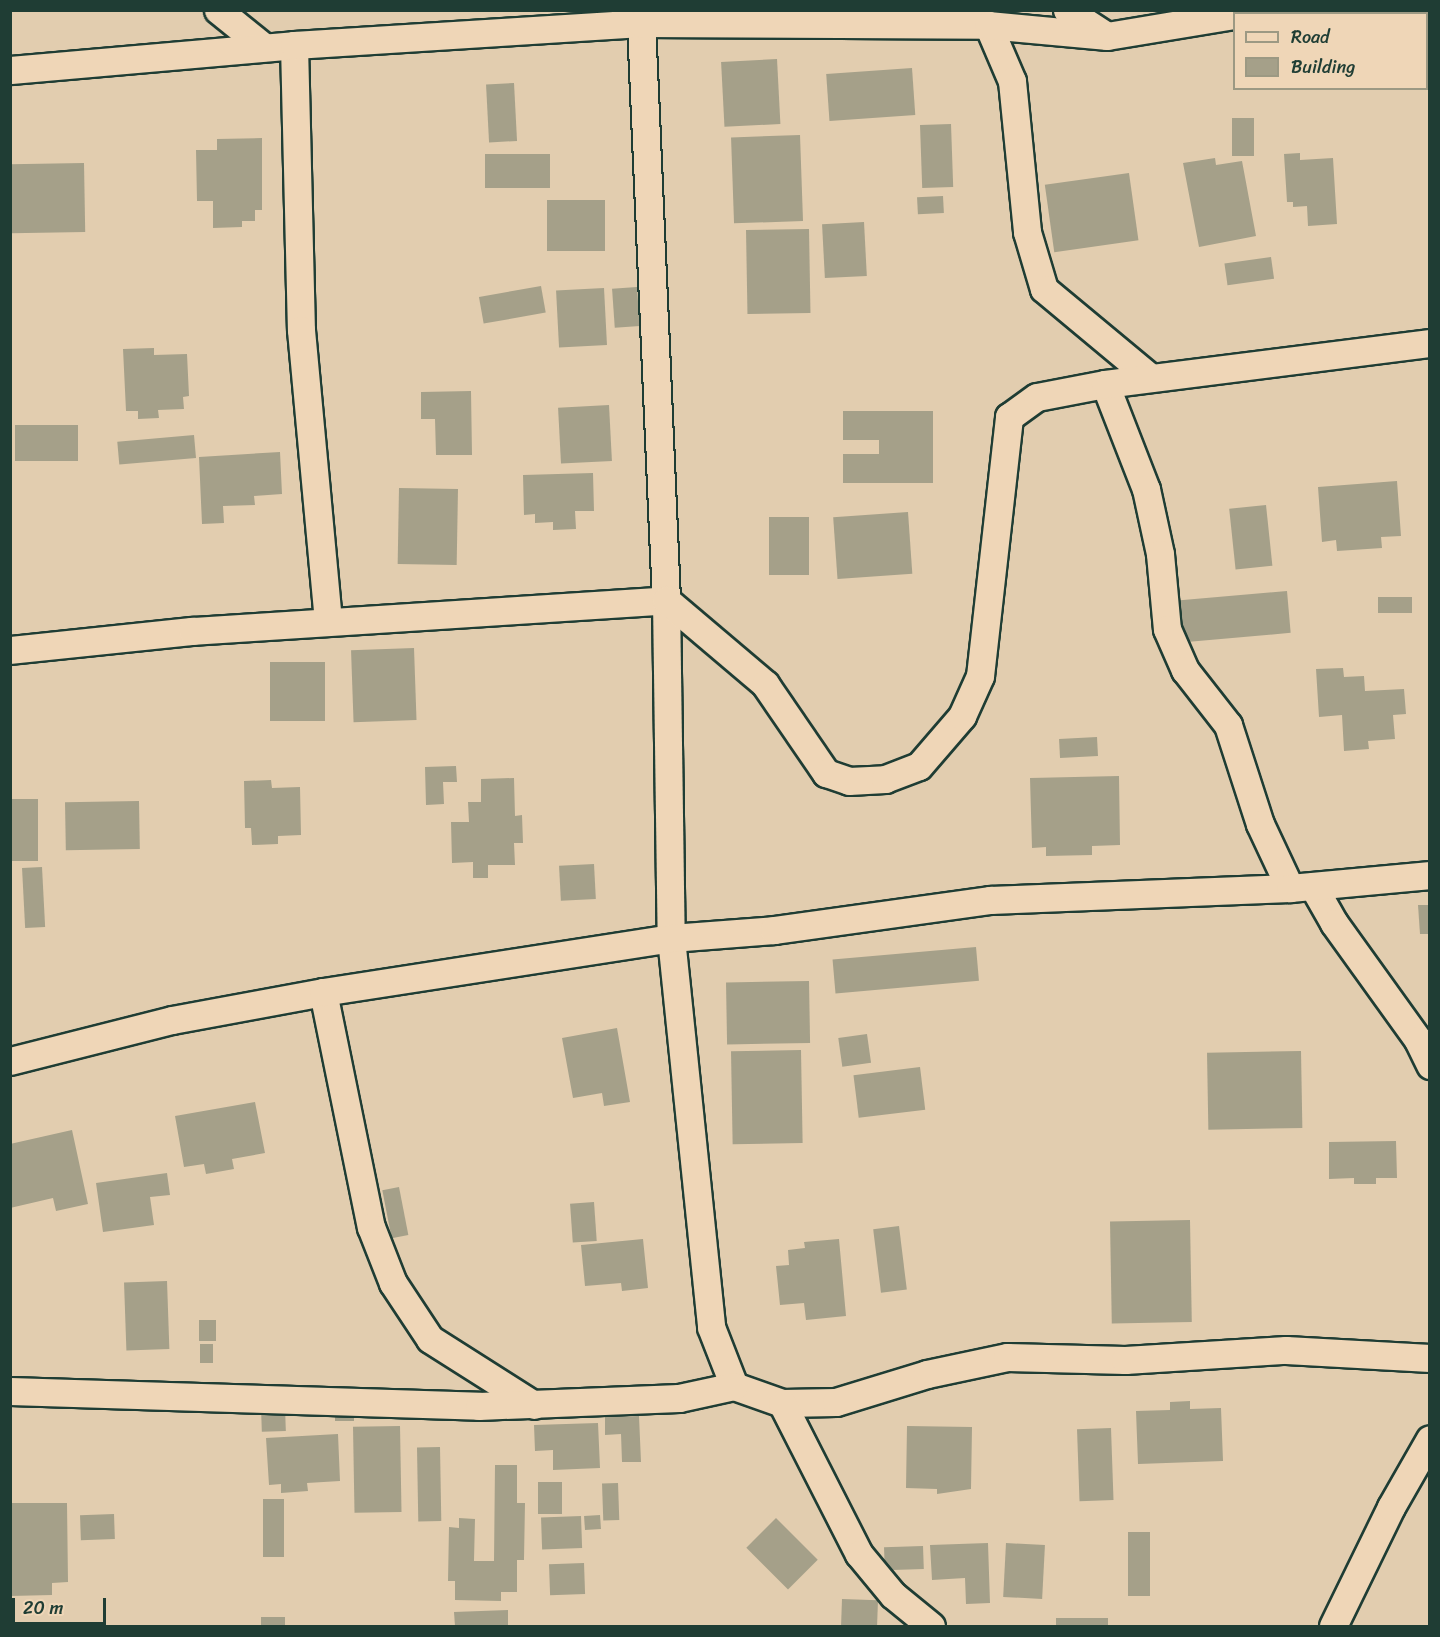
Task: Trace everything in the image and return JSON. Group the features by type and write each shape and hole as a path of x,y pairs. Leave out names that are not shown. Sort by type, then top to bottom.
{"street":[{"path":"218,10 264,47"},
{"path":"1067,10 1107,36"},
{"path":"10,70 294,45 483,21 988,25 1107,36 1176,18 1233,15"},
{"path":"641,23 666,600 671,938 711,1327 734,1386"},
{"path":"988,25 1012,81 1027,232 1044,289 1151,378"},
{"path":"294,45 301,330 328,622"},
{"path":"10,650 192,631 666,600 765,684 826,772 849,781 885,779 919,766 962,716 980,676 1009,417 1036,397 1105,384 1430,343"},
{"path":"1105,384 1146,489 1160,554 1167,629 1185,670 1228,725 1260,824 1302,887 1334,923 1418,1040 1430,1065"},
{"path":"10,1060 172,1020 323,992 671,938 774,930 990,900 1302,887 1430,875"},
{"path":"323,992 371,1227 393,1283 430,1339 534,1405"},
{"path":"10,1391 534,1405 679,1398 734,1386 782,1403 836,1402 927,1374 1007,1357 1125,1360 1286,1350 1430,1358"},
{"path":"782,1403 859,1554 893,1595 931,1626"},
{"path":"1333,1626 1391,1507 1430,1439"}],"building":[{"path":"777,59 780,124 724,127 721,62"},
{"path":"912,68 915,115 829,121 826,74"},
{"path":"514,83 517,141 489,142 486,84"},
{"path":"1232,118 1254,118 1254,156 1232,156"},
{"path":"951,124 953,187 922,188 920,125"},
{"path":"800,135 803,221 734,223 731,137"},
{"path":"262,138 262,210 255,210 255,221 242,221 242,227 213,228 213,201 197,201 196,150 217,150 217,139"},
{"path":"1300,153 1300,160 1333,158 1337,224 1308,226 1307,206 1293,207 1293,202 1287,202 1284,154"},
{"path":"485,154 550,154 550,188 485,188"},
{"path":"1215,158 1216,165 1242,161 1256,236 1199,247 1183,163"},
{"path":"84,163 85,232 11,233 10,164"},
{"path":"1129,173 1138,240 1054,252 1045,185"},
{"path":"943,196 944,213 918,214 917,197"},
{"path":"547,200 605,200 605,251 547,251"},
{"path":"864,222 867,276 825,278 822,224"},
{"path":"809,229 810,313 747,314 746,230"},
{"path":"1271,257 1274,279 1228,285 1224,264"},
{"path":"541,286 546,313 484,324 479,297"},
{"path":"637,287 640,326 615,328 612,289"},
{"path":"604,288 607,345 559,347 556,291"},
{"path":"154,348 154,355 187,354 189,396 183,397 184,409 158,410 159,418 138,419 138,411 126,411 123,349"},
{"path":"471,391 472,455 436,455 435,419 421,419 421,392"},
{"path":"609,405 612,461 561,464 558,408"},
{"path":"843,411 933,411 933,483 843,483 843,454 879,454 879,440 843,440"},
{"path":"15,425 78,425 78,461 15,461"},
{"path":"194,435 196,458 119,465 117,442"},
{"path":"280,452 282,494 254,496 255,505 223,506 224,523 202,524 199,457"},
{"path":"593,473 594,511 575,511 576,529 553,530 553,522 535,523 535,514 524,515 523,475"},
{"path":"1397,481 1401,536 1381,537 1382,548 1337,551 1336,540 1322,542 1318,487"},
{"path":"399,488 458,489 457,565 398,564"},
{"path":"1266,505 1272,566 1236,570 1229,509"},
{"path":"908,512 912,574 838,579 833,517"},
{"path":"769,517 809,517 809,575 769,575"},
{"path":"1287,591 1291,633 1181,642 1177,601"},
{"path":"1378,597 1412,597 1412,613 1378,613"},
{"path":"414,648 417,720 354,722 351,650"},
{"path":"270,662 325,662 325,721 270,721"},
{"path":"1343,668 1344,677 1364,676 1365,691 1404,689 1406,714 1393,715 1395,739 1368,741 1369,749 1344,751 1342,715 1319,717 1316,669"},
{"path":"1097,737 1098,756 1060,758 1059,739"},
{"path":"456,766 457,782 443,782 444,804 426,805 425,767"},
{"path":"1119,776 1120,845 1092,846 1092,855 1046,856 1046,847 1032,848 1030,778"},
{"path":"514,778 515,816 522,815 523,843 514,843 515,865 488,865 488,878 473,878 473,862 452,863 451,822 469,822 468,802 481,802 481,779"},
{"path":"271,780 272,788 300,787 301,835 278,836 278,844 252,845 251,828 245,828 244,781"},
{"path":"10,799 38,799 38,861 10,861"},
{"path":"139,801 140,849 66,850 65,802"},
{"path":"594,864 596,899 561,901 559,866"},
{"path":"42,867 45,927 25,928 22,868"},
{"path":"1418,905 1430,905 1430,934 1420,934"},
{"path":"976,947 979,981 836,993 833,960"},
{"path":"809,981 810,1043 727,1044 726,982"},
{"path":"617,1028 630,1102 604,1106 602,1093 573,1098 562,1038"},
{"path":"867,1034 871,1063 842,1067 838,1038"},
{"path":"801,1050 803,1143 733,1144 731,1051"},
{"path":"1301,1051 1302,1128 1208,1130 1207,1053"},
{"path":"920,1067 925,1110 859,1118 853,1075"},
{"path":"255,1102 265,1153 232,1159 234,1169 206,1174 204,1164 184,1167 175,1116"},
{"path":"72,1130 88,1204 56,1211 53,1198 10,1208 10,1144"},
{"path":"1396,1141 1397,1178 1376,1178 1376,1184 1354,1184 1354,1178 1329,1179 1329,1142"},
{"path":"167,1173 170,1195 150,1197 154,1225 103,1232 96,1183"},
{"path":"399,1187 408,1235 392,1238 382,1190"},
{"path":"594,1202 597,1241 573,1243 570,1204"},
{"path":"1190,1220 1192,1322 1112,1323 1110,1221"},
{"path":"899,1226 907,1290 881,1293 873,1229"},
{"path":"643,1239 648,1288 622,1291 621,1283 585,1286 581,1245"},
{"path":"839,1239 846,1316 806,1320 804,1303 780,1305 776,1266 789,1265 788,1250 805,1248 804,1242"},
{"path":"167,1281 169,1349 126,1350 124,1283"},
{"path":"199,1320 216,1320 216,1341 199,1341"},
{"path":"200,1344 213,1344 213,1363 200,1363"},
{"path":"1190,1401 1190,1409 1221,1408 1223,1461 1138,1464 1136,1411 1170,1410 1170,1402"},
{"path":"335,1406 354,1406 354,1421 335,1421"},
{"path":"285,1407 286,1431 262,1432 261,1408"},
{"path":"639,1416 641,1462 622,1462 621,1434 605,1435 605,1417"},
{"path":"598,1423 600,1468 553,1470 553,1450 535,1451 534,1425"},
{"path":"400,1426 402,1512 355,1513 353,1427"},
{"path":"907,1426 972,1427 971,1489 937,1494 937,1489 906,1488"},
{"path":"1111,1428 1114,1500 1080,1501 1077,1429"},
{"path":"338,1434 340,1481 307,1483 308,1491 281,1493 281,1484 269,1485 266,1438"},
{"path":"417,1447 440,1447 441,1521 418,1521"},
{"path":"495,1465 517,1465 517,1503 525,1503 524,1560 517,1560 517,1592 501,1592 501,1601 455,1600 455,1581 448,1581 449,1527 459,1528 459,1518 475,1519 474,1561 494,1561"},
{"path":"538,1482 562,1482 562,1514 538,1514"},
{"path":"618,1483 619,1520 603,1521 602,1484"},
{"path":"263,1499 284,1499 284,1557 263,1557"},
{"path":"10,1503 67,1503 68,1582 52,1583 52,1595 10,1596"},
{"path":"114,1514 115,1539 81,1540 80,1515"},
{"path":"600,1515 601,1529 585,1530 584,1516"},
{"path":"581,1516 582,1548 542,1549 541,1517"},
{"path":"776,1518 818,1560 788,1589 746,1548"},
{"path":"1128,1532 1150,1532 1150,1596 1128,1596"},
{"path":"988,1543 990,1603 966,1604 965,1578 932,1580 930,1545"},
{"path":"1006,1543 1045,1545 1042,1599 1003,1597"},
{"path":"923,1546 924,1569 885,1570 884,1547"},
{"path":"584,1563 585,1594 550,1595 549,1564"},
{"path":"842,1599 878,1600 877,1626 841,1626"},
{"path":"508,1610 508,1626 455,1626 454,1612"},
{"path":"261,1617 285,1617 285,1626 261,1626"},
{"path":"1056,1618 1108,1618 1108,1626 1056,1626"}]}
